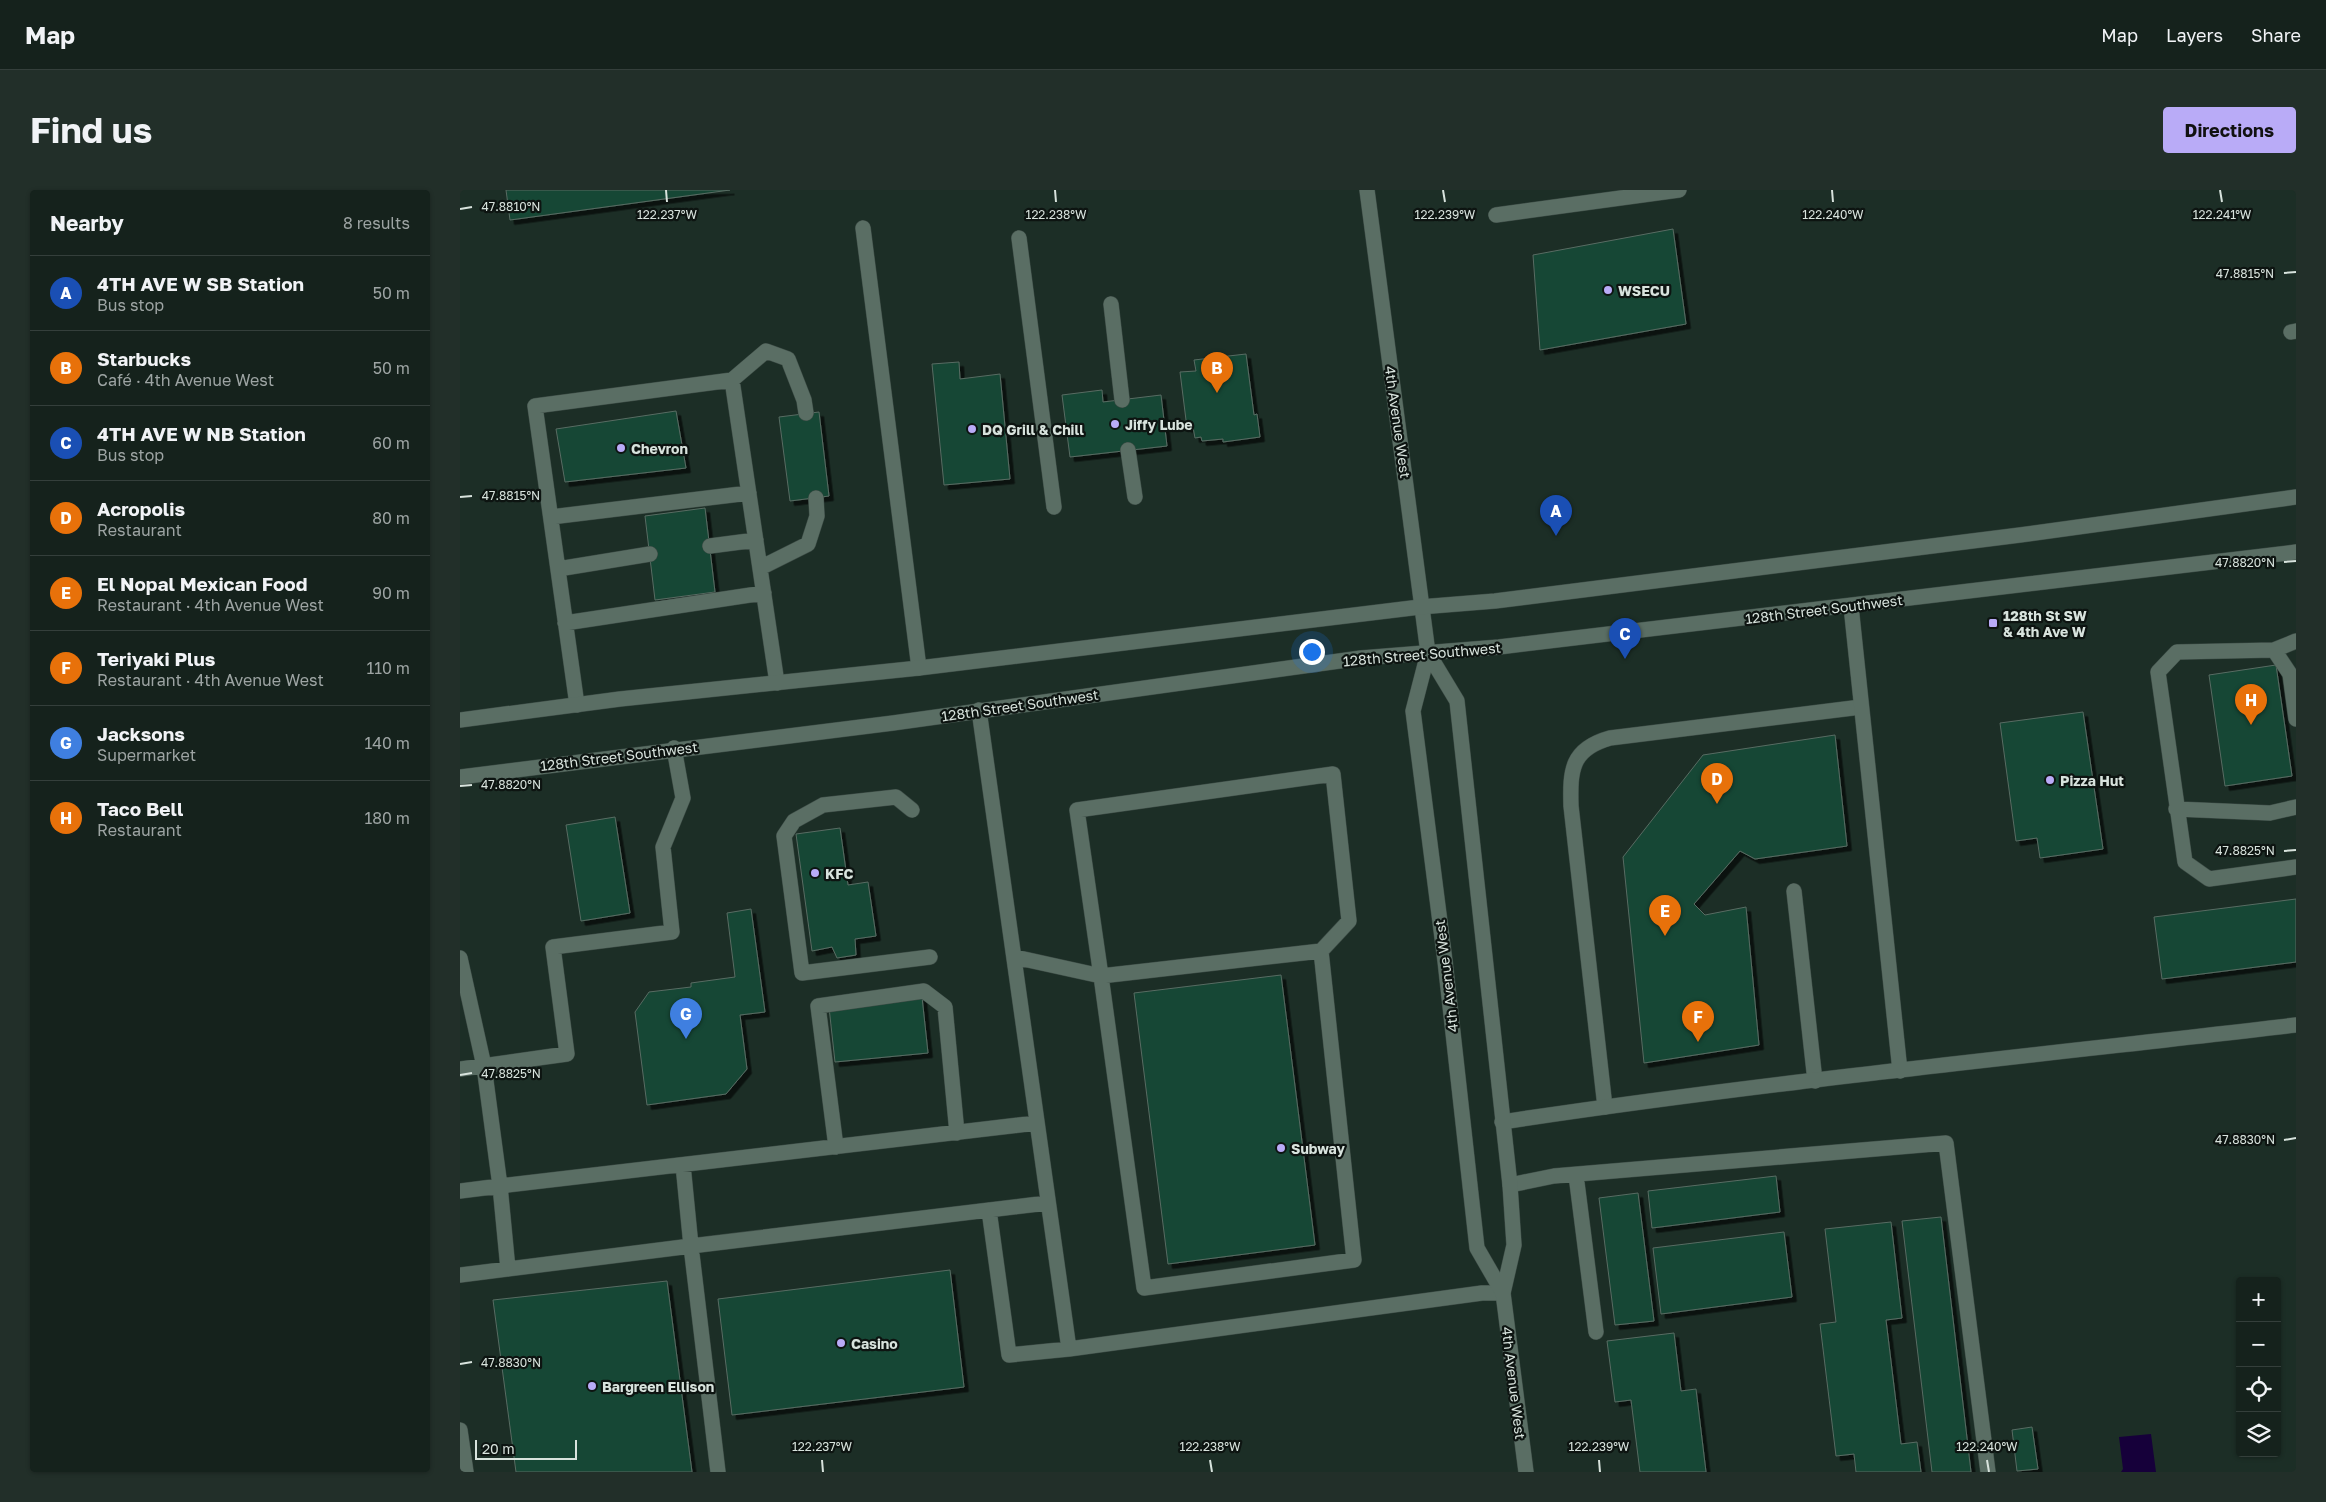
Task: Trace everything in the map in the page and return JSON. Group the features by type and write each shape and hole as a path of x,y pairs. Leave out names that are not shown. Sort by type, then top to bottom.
{"main road":[{"name":"4th Avenue West","path":"1367,190 1414,542 1420,607 1428,654 1457,701 1510,1185 1514,1245 1503,1294 1526,1472"},
{"path":"1496,215 1584,197 1679,190"},
{"path":"863,228 918,668"},
{"path":"1019,238 1054,507"},
{"path":"1110,304 1122,400"},
{"path":"577,705 535,406 732,380 766,351 788,360 804,400 806,413"},
{"path":"732,380 777,683"},
{"path":"1128,450 1135,497"},
{"path":"551,517 749,493"},
{"path":"460,720 577,705 918,668 1420,607 1495,601 2020,535 2296,497"},
{"path":"760,568 808,544 817,516 816,498"},
{"path":"710,546 756,540"},
{"name":"128th Street Southwest","path":"460,777 1362,658 1428,654 1851,606 2296,552"},
{"path":"558,568 650,554"},
{"path":"565,623 764,594"},
{"path":"1851,606 1900,1071"},
{"path":"2296,641 2274,650 2177,652 2158,672 2184,862 2209,879 2296,867"},
{"path":"2274,650 2290,674 2296,718"},
{"name":"4th Avenue West","path":"1428,654 1413,711 1445,961 1477,1248 1503,1294"},
{"path":"1604,1106 1572,806 1572,770 1579,756 1595,743 1610,738 1861,707"},
{"path":"979,710 1015,957 1068,1348"},
{"path":"460,1069 567,1054 553,947 672,932 663,847 683,798 674,748"},
{"path":"1015,957 1101,976 1321,951 1349,921 1332,774 1077,810 1101,976 1144,1288 1354,1260 1321,951"},
{"path":"912,810 896,797 823,805 794,821 784,836 802,974 930,957"},
{"path":"2176,809 2270,813 2296,806"},
{"path":"1794,891 1816,1081"},
{"path":"460,958 484,1066 500,1186 508,1269"},
{"path":"836,1147 818,1006 924,991 945,1007 957,1133"},
{"path":"1502,1122 1604,1106 2296,1025"},
{"path":"460,1191 1036,1123"},
{"path":"1510,1185 1576,1175 1946,1143 1988,1472"},
{"path":"684,1165 691,1246 718,1472"},
{"path":"1576,1175 1596,1332"},
{"path":"460,1275 1047,1203"},
{"path":"989,1210 1010,1355 1482,1292 1503,1294"},
{"path":"460,1430 466,1472"}],"shaded area":[{"path":"2151,1434 2156,1472 2121,1472 2123,1469 2119,1437"}],"building":[{"path":"506,190 730,190 510,220"},
{"name":"WSECU","path":"1673,229 1686,324 1540,350 1533,255"},
{"path":"1246,354 1254,415 1257,414 1260,437 1223,442 1223,439 1202,441 1201,437 1195,438 1193,427 1187,428 1180,372 1196,371 1194,360"},
{"name":"DQ Grill & Chill","path":"959,362 960,379 1000,374 1010,479 944,485 932,364"},
{"name":"Jiffy Lube","path":"1102,390 1103,402 1161,395 1167,446 1070,457 1062,395"},
{"name":"Chevron","path":"676,411 686,468 565,482 556,429"},
{"path":"819,412 829,496 790,501 779,417"},
{"path":"705,508 715,592 655,600 645,516"},
{"path":"2276,665 2292,776 2225,786 2209,675"},
{"name":"Pizza Hut","path":"2083,712 2103,849 2040,858 2037,838 2016,841 2000,723"},
{"path":"1835,735 1847,846 1755,859 1740,851 1694,904 1705,915 1746,907 1759,1045 1644,1063 1623,857 1703,755"},
{"path":"615,817 630,913 581,921 566,825"},
{"path":"840,828 848,885 868,882 876,936 855,939 856,955 837,958 832,947 812,951 796,834"},
{"path":"2296,899 2296,962 2162,979 2154,917"},
{"path":"751,909 765,1012 740,1015 747,1069 726,1094 647,1105 635,1012 649,992 691,987 691,983 735,977 727,913"},
{"path":"1281,975 1315,1245 1168,1264 1134,993"},
{"path":"922,997 928,1053 835,1062 829,1007"},
{"path":"1776,1176 1780,1212 1652,1228 1648,1191"},
{"path":"1638,1193 1654,1321 1615,1325 1599,1198"},
{"path":"1941,1217 1971,1472 1932,1472 1902,1221"},
{"path":"1891,1222 1902,1318 1886,1320 1901,1444 1917,1442 1921,1472 1856,1472 1854,1454 1836,1456 1820,1324 1836,1322 1825,1229"},
{"path":"1784,1232 1792,1297 1661,1314 1653,1248"},
{"name":"Casino","path":"950,1270 964,1387 732,1415 718,1299"},
{"name":"Bargreen Ellison","path":"667,1281 692,1472 516,1472 493,1300"},
{"path":"1674,1333 1681,1391 1696,1389 1706,1472 1640,1472 1631,1400 1615,1402 1607,1341"},
{"path":"2032,1427 2038,1469 2017,1471 2012,1430"}],"place":[{"name":"WSECU","path":"1608,290"},
{"name":"Starbucks","path":"1217,393"},
{"name":"Jiffy Lube","path":"1115,424"},
{"name":"DQ Grill & Chill","path":"972,429"},
{"name":"Chevron","path":"621,448"},
{"name":"4TH AVE W SB Station","path":"1556,536"},
{"name":"128th St SW & 4th Ave W","path":"1993,623"},
{"name":"4TH AVE W NB Station","path":"1625,659"},
{"name":"Taco Bell","path":"2251,725"},
{"name":"Pizza Hut","path":"2050,780"},
{"name":"Acropolis","path":"1717,804"},
{"name":"KFC","path":"815,873"},
{"name":"El Nopal Mexican Food","path":"1665,936"},
{"name":"Jacksons","path":"686,1039"},
{"name":"Teriyaki Plus","path":"1698,1042"},
{"name":"Subway","path":"1281,1148"},
{"name":"Casino","path":"841,1343"},
{"name":"Bargreen Ellison","path":"592,1386"}]}
